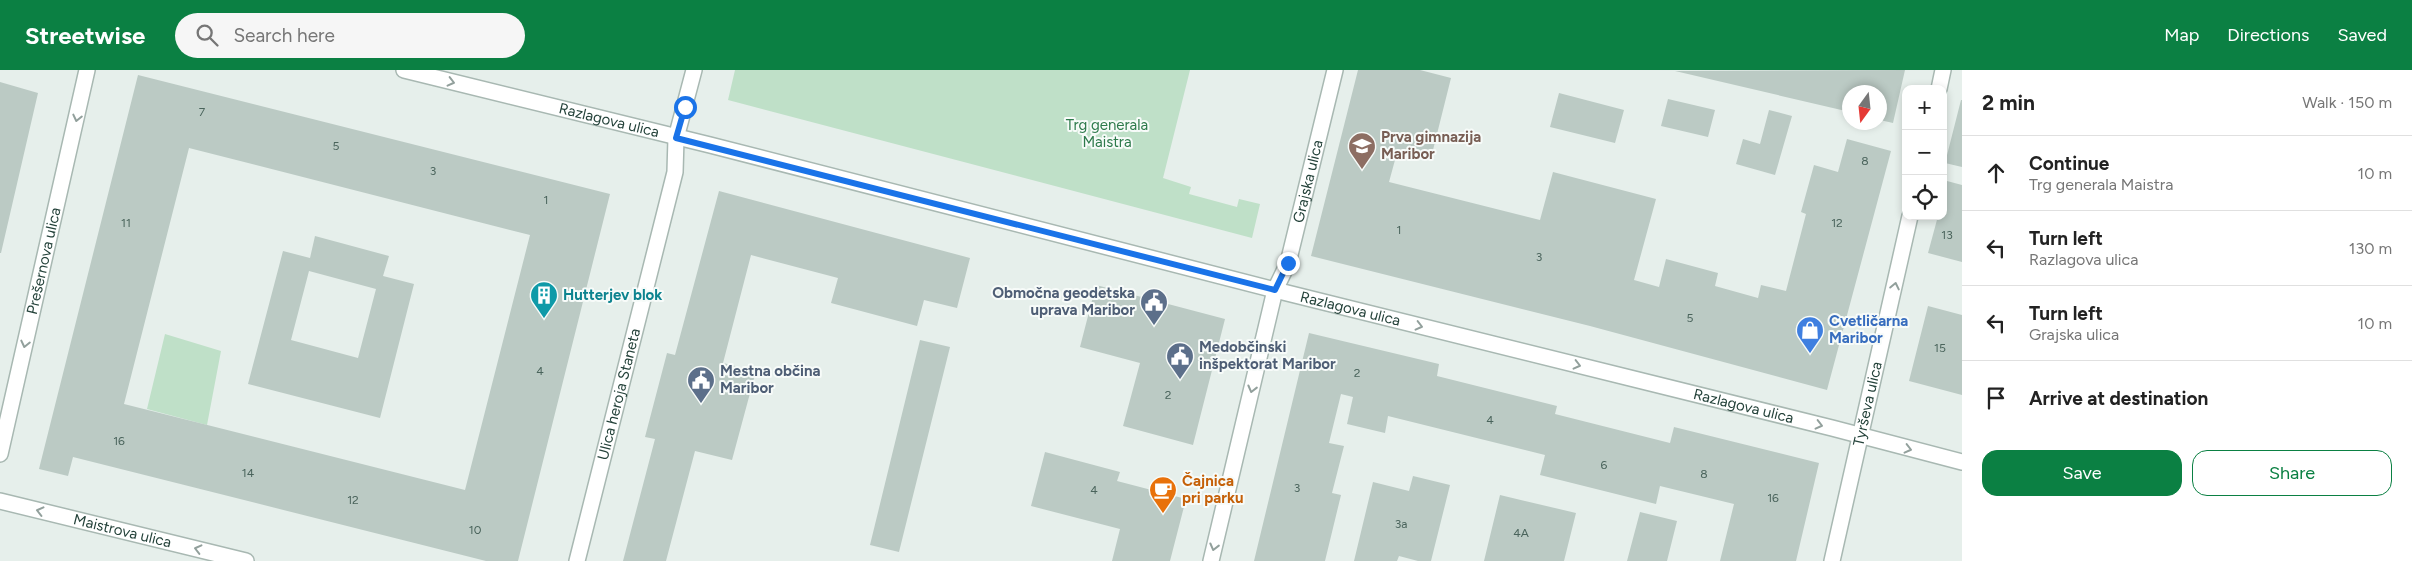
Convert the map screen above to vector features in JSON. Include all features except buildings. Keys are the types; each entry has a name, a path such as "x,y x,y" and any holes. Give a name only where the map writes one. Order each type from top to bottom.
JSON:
{"street":[{"name":"Prešernova ulica","path":"0,454 87,70"},
{"name":"Razlagova ulica","path":"404,70 1962,462"},
{"path":"676,138 694,70"},
{"name":"Grajska ulica","path":"1211,561 1275,290 1288,263 1335,70"},
{"path":"1940,85 1943,70"},
{"name":"Ulica heroja Staneta","path":"577,561 674,172 676,138"},
{"name":"Tyrševa ulica","path":"1832,561 1862,436 1909,220"},
{"name":"Maistrova ulica","path":"0,501 246,561"}],"green space":[{"name":"Trg generala Maistra","path":"735,70 1190,70 1163,178 1191,187 1189,194 1237,207 1239,199 1260,204 1252,238 728,100"},
{"path":"165,334 221,351 207,425 147,409"}],"place":[{"name":"Prva gimnazija Maribor","path":"1362,170"},
{"name":"Hutterjev blok","path":"544,319"},
{"name":"Območna geodetska uprava Maribor","path":"1154,326"},
{"name":"Cvetličarna Maribor","path":"1810,354"},
{"name":"Medobčinski inšpektorat Maribor","path":"1180,380"},
{"name":"Mestna občina Maribor","path":"701,404"},
{"name":"Čajnica pri parku","path":"1163,514"}],"route":[{"path":"685,107 676,138 710,145 1275,290 1288,263"}]}
